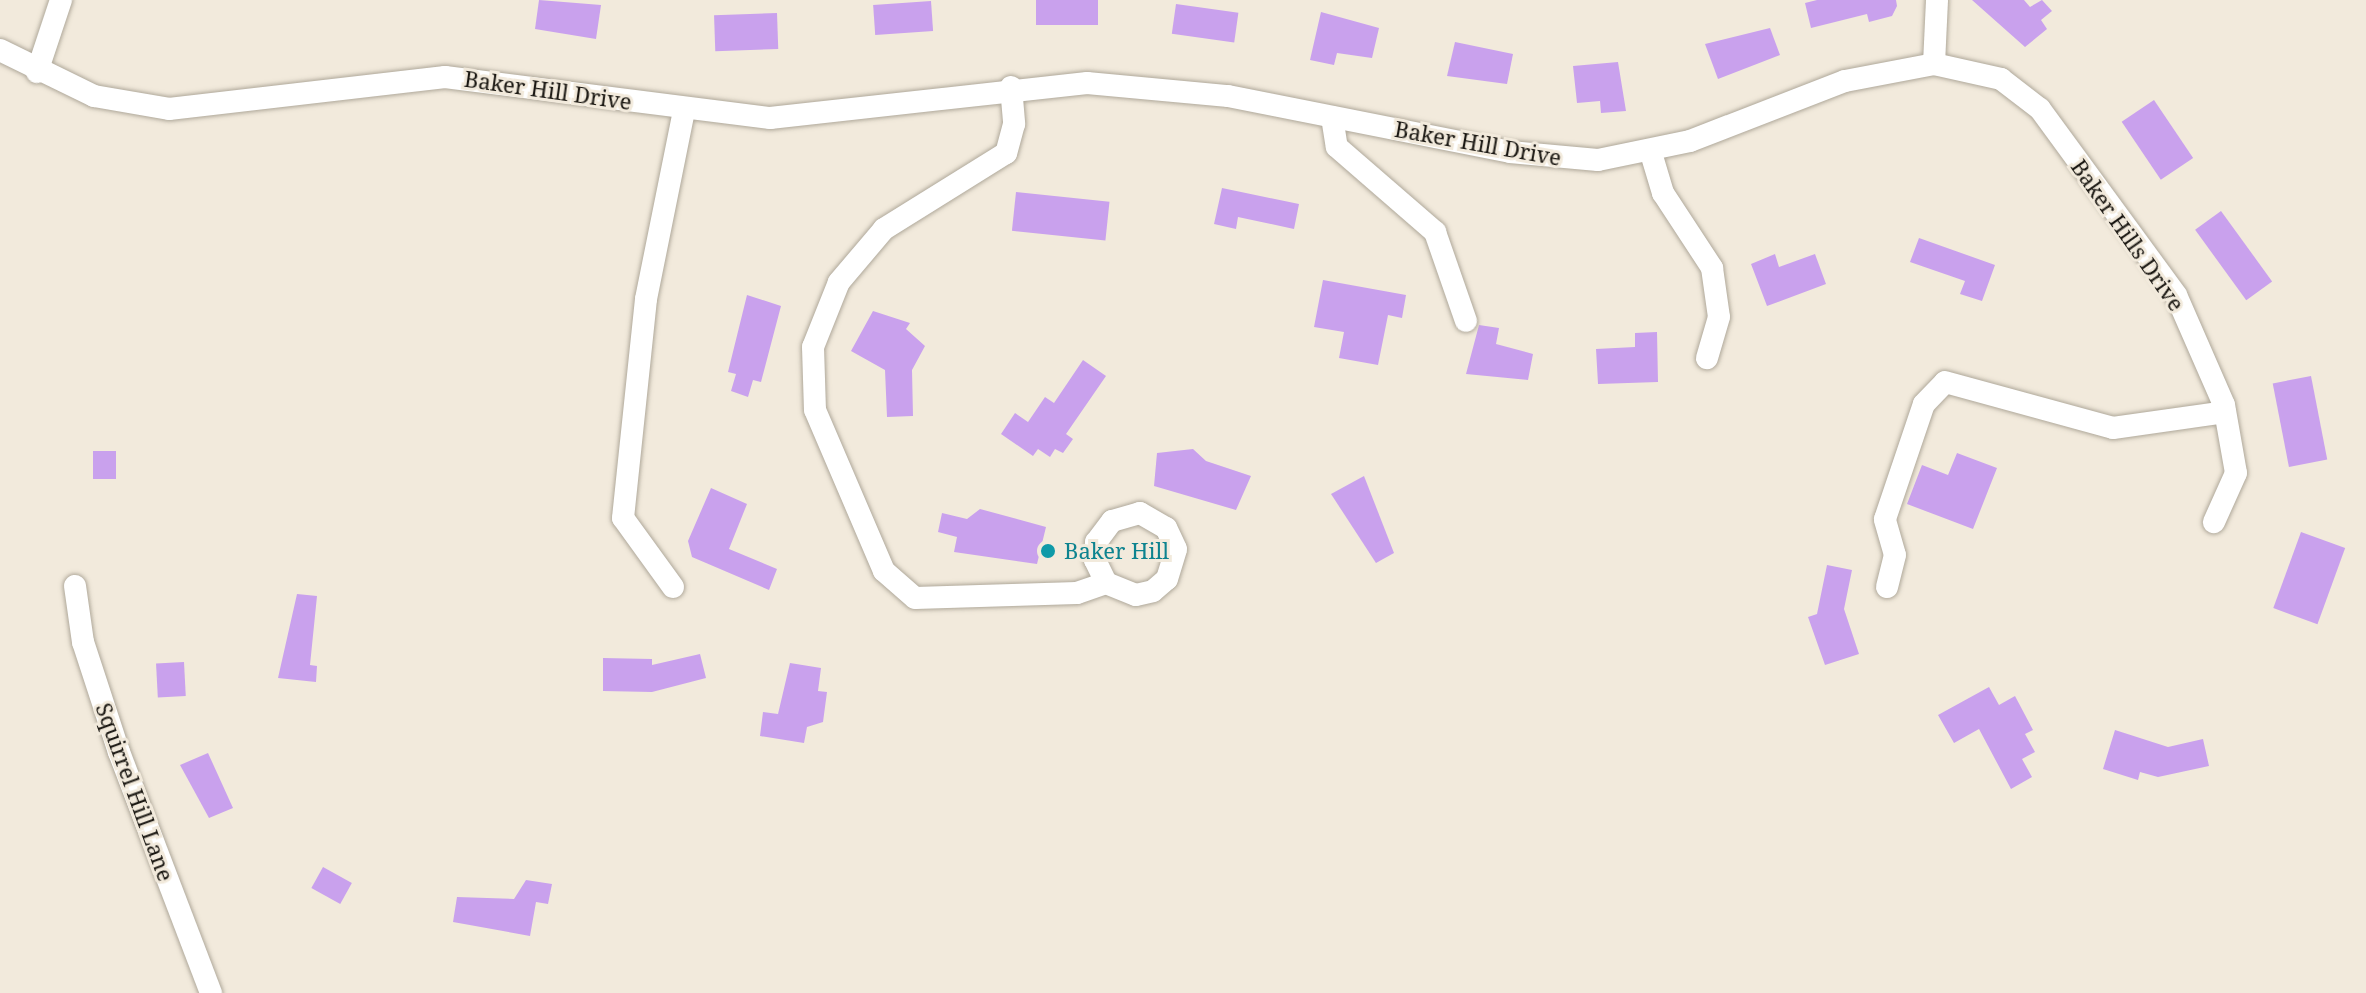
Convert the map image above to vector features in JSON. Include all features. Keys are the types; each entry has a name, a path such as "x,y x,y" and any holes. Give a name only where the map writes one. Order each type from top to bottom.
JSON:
{"street":[{"path":"37,72 61,0"},
{"path":"1934,64 1937,0"},
{"name":"Baker Hill Drive","path":"0,50 37,72 94,96 169,109 445,77 684,110 797,116 1011,87 1131,86 1332,117 1551,159 1651,153 1845,81 1934,64"},
{"name":"Baker Hills Drive","path":"1934,64 2001,79 2040,109 2176,295 2225,412 2236,473 2214,522"},
{"path":"1011,87 1014,124 1006,153 884,229 839,282 813,347 815,410 884,571 915,598 1077,593 1106,583"},
{"path":"673,587 623,518 646,299 684,110"},
{"path":"1332,117 1337,147 1435,232 1466,321"},
{"path":"1651,153 1663,193 1712,268 1719,317 1707,358"},
{"path":"1887,587 1895,555 1885,519 1924,404 1945,382 2113,428 2225,412"},
{"name":"Squirrel Hill Lane","path":"75,586 83,642 114,739 211,993"}],"building":[{"path":"539,0 601,5 596,39 535,29"},
{"path":"1036,0 1098,0 1098,25 1036,25"},
{"path":"1817,0 1896,0 1897,6 1892,16 1869,22 1867,14 1811,28 1805,3"},
{"path":"1972,0 2024,0 2030,7 2042,0 2052,11 2041,20 2047,29 2025,47"},
{"path":"931,1 933,31 875,35 873,5"},
{"path":"1176,4 1238,13 1234,42 1172,34"},
{"path":"1321,12 1379,28 1372,58 1337,53 1334,65 1310,60"},
{"path":"777,13 778,49 715,51 714,15"},
{"path":"1770,28 1780,55 1718,79 1705,44"},
{"path":"1455,42 1513,54 1507,84 1447,76"},
{"path":"1618,62 1626,111 1601,113 1600,101 1577,103 1573,66"},
{"path":"2154,100 2193,158 2161,180 2122,122"},
{"path":"1222,188 1299,204 1294,229 1238,217 1236,229 1214,224"},
{"path":"1016,192 1109,202 1105,241 1012,231"},
{"path":"2221,211 2272,281 2246,300 2195,230"},
{"path":"1919,238 1995,265 1982,301 1960,294 1965,281 1910,262"},
{"path":"1775,254 1779,267 1815,254 1826,284 1767,306 1751,264"},
{"path":"1323,280 1406,295 1402,318 1388,315 1378,365 1339,358 1344,332 1314,327"},
{"path":"747,295 781,306 761,382 753,380 748,397 731,391 736,374 728,372"},
{"path":"873,311 910,323 906,329 925,346 912,370 913,416 887,417 885,370 851,351"},
{"path":"1479,325 1499,328 1496,344 1533,354 1528,380 1466,374"},
{"path":"1657,332 1658,382 1598,384 1596,349 1635,347 1635,333"},
{"path":"1083,360 1106,376 1066,434 1073,439 1063,453 1055,449 1050,457 1038,449 1033,456 1001,434 1015,413 1028,422 1045,397 1054,403"},
{"path":"2311,376 2327,459 2289,467 2273,383"},
{"path":"1193,449 1206,461 1251,476 1236,510 1154,486 1157,453"},
{"path":"93,451 116,451 116,479 93,479"},
{"path":"1957,453 1997,468 1973,529 1907,504 1922,465 1948,475"},
{"path":"1364,476 1394,553 1376,563 1331,494"},
{"path":"711,488 747,504 729,549 777,569 769,590 692,557 688,541"},
{"path":"980,509 1046,527 1037,564 954,552 957,537 938,532 942,513 967,519"},
{"path":"2301,532 2345,548 2317,624 2273,608"},
{"path":"1827,565 1852,570 1844,609 1859,654 1825,665 1808,617 1817,614"},
{"path":"297,594 317,596 310,665 317,666 316,682 278,678"},
{"path":"700,654 706,678 652,692 603,691 603,658 652,659 652,665"},
{"path":"184,662 186,696 158,697 156,663"},
{"path":"790,663 821,668 818,691 827,692 823,722 807,727 804,743 760,736 763,712 778,714"},
{"path":"1989,687 1999,705 2015,696 2033,730 2025,734 2035,752 2022,759 2032,777 2011,789 1979,729 1954,743 1938,715"},
{"path":"2115,730 2168,747 2203,739 2209,766 2158,777 2140,772 2138,780 2103,769"},
{"path":"208,753 233,808 209,818 180,765"},
{"path":"323,867 352,883 340,904 311,888"},
{"path":"526,880 552,884 548,904 536,902 530,936 453,922 457,897 514,899"}],"place":[{"name":"Baker Hill","path":"1048,551"}]}
